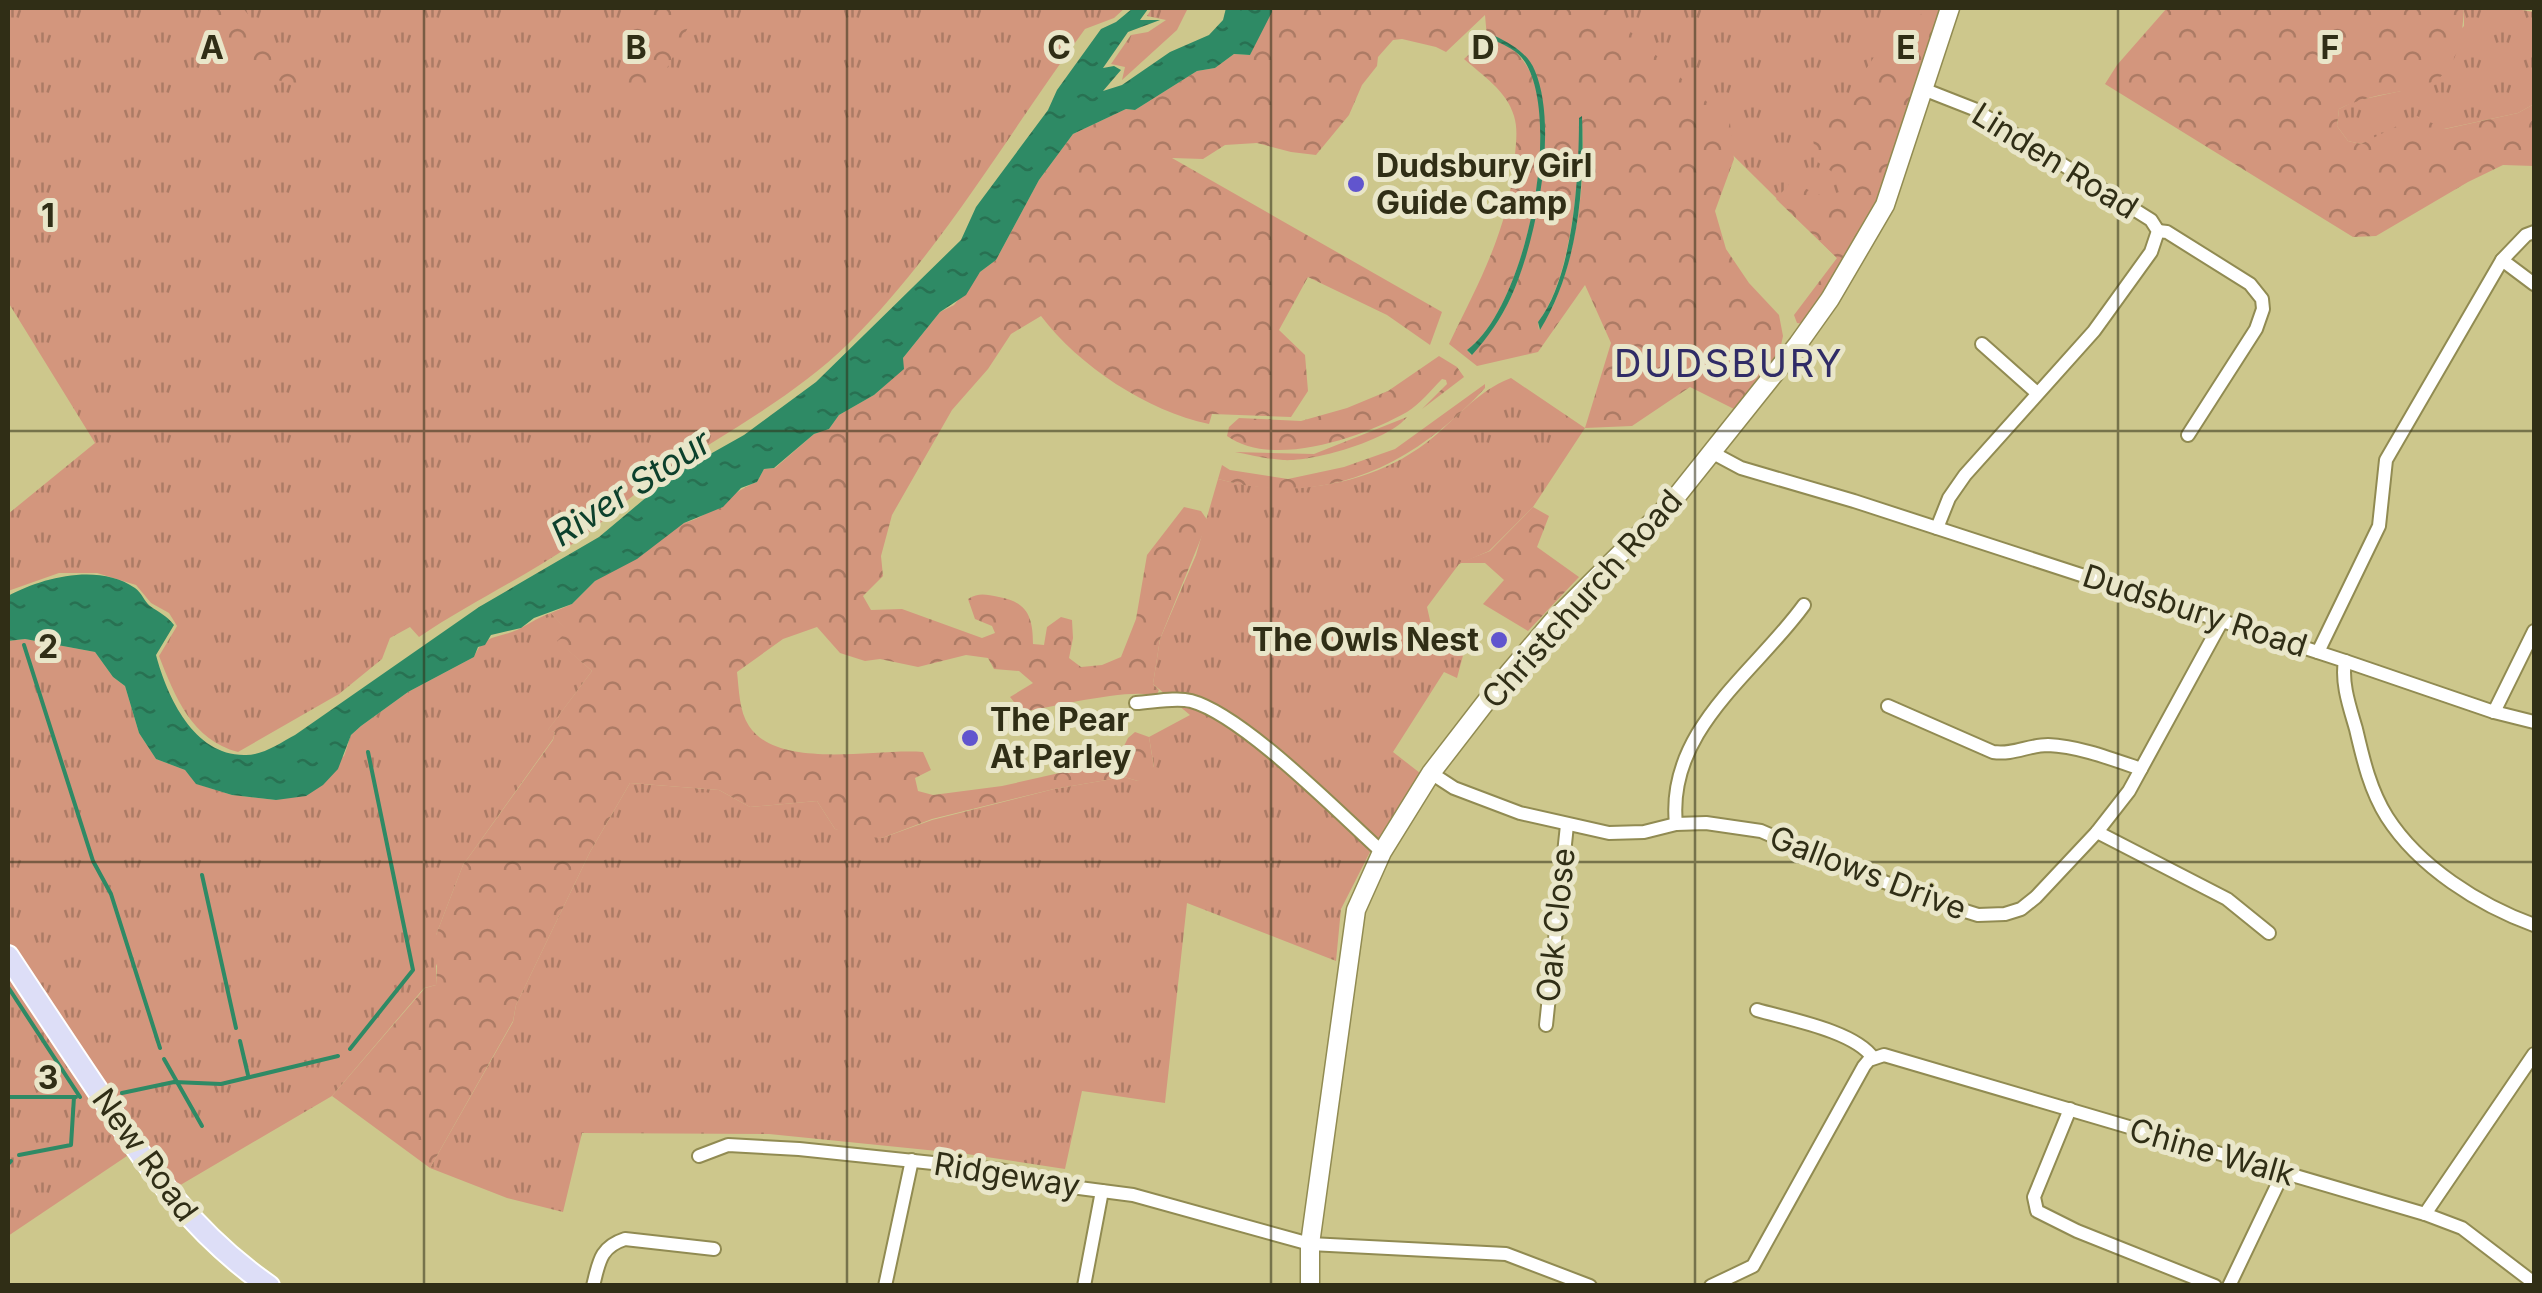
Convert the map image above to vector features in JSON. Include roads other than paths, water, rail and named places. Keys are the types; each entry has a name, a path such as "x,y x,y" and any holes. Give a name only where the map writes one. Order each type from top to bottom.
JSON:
{"main road":[{"name":"Christchurch Road","path":"1310,1286 1310,1244 1356,910 1382,852 1431,773 1554,620 1672,502 1798,344 1886,205 1950,8"},
{"name":"New Road","path":"8,956 160,1184 200,1230 269,1286"}],"street":[{"name":"Linden Road","path":"1923,90 1974,109 2151,220 2158,231 2151,252 2094,331 1965,475 1948,498 1937,528"},
{"path":"2158,231 2168,232 2250,284 2262,299 2256,329 2188,436"},
{"path":"2318,652 2379,526 2386,460 2502,260 2526,235 2534,232"},
{"path":"2502,260 2534,284"},
{"path":"1982,344 2037,392"},
{"name":"Dudsbury Road","path":"1713,454 1741,468 2345,661 2344,678 2368,780 2386,816 2407,844 2465,891 2534,925"},
{"path":"1676,824 1676,792 1688,753 1709,714 1804,605"},
{"name":"Gallows Drive","path":"1431,773 1482,799 1567,824 1628,834 1676,824 1706,823 1761,831 1844,867 1962,910 1991,916 2021,910 2098,832 2129,791 2222,620"},
{"path":"2494,712 2534,631"},
{"path":"2345,661 2534,722"},
{"path":"1136,703 1189,700 1224,716 1382,852"},
{"path":"1888,706 1993,752 2008,754 2053,745 2141,770"},
{"name":"Oak Close","path":"1546,1024 1567,824"},
{"path":"2098,832 2227,899 2269,933"},
{"name":"Chine Walk","path":"1757,1010 1814,1026 1867,1049 1873,1058 1898,1058 2426,1214 2462,1228 2534,1283"},
{"path":"2426,1214 2534,1054"},
{"path":"1711,1286 1752,1266 1864,1066 1873,1058"},
{"path":"2070,1110 2034,1197 2037,1210 2078,1231 2215,1286"},
{"name":"Ridgeway","path":"700,1156 728,1145 799,1148 1000,1170 1133,1195 1310,1244"},
{"path":"885,1286 912,1160"},
{"path":"2229,1286 2284,1173"},
{"path":"1084,1286 1102,1191"},
{"path":"593,1286 601,1253 625,1239 714,1249"},
{"path":"1310,1244 1506,1254 1590,1286"}],"water":[{"path":"1133,8 1148,9 1140,20 1160,20 1128,32 1103,68 1114,66 1121,70 1103,91 1122,85 1170,52 1209,35 1223,20 1226,8 1272,8 1272,12 1250,55 1234,54 1215,68 1197,71 1135,110 1126,109 1073,134 1039,180 996,260 980,272 966,295 940,312 903,358 904,369 874,395 839,415 829,429 814,434 774,468 764,469 757,482 741,488 723,507 684,523 637,559 595,581 572,604 534,618 521,628 491,635 474,657 408,692 351,735 338,769 306,796 276,800 232,795 196,784 185,770 156,759 139,733 125,686 113,677 95,652 25,639 8,641 8,596 38,583 71,576 121,580 174,625 156,655 175,705 197,734 226,752 244,755 283,742 479,607 599,537 673,475 744,435 816,382 961,240 976,207 1048,110 1057,90 1101,29"},
{"path":"1495,36 1523,54 1535,71 1542,95 1545,153 1536,217 1520,274 1503,313 1472,355 1467,350 1488,328 1521,257 1539,169 1536,90 1525,62 1515,51 1494,40"},
{"path":"1582,116 1580,199 1571,254 1540,330 1538,322 1560,279 1567,252"}],"waterway":[{"path":"24,645 93,861 111,894 160,1048"},
{"path":"350,1049 413,970 368,752"},
{"path":"202,875 236,1028"},
{"path":"8,987 80,1097"},
{"path":"240,1041 248,1075"},
{"path":"122,1093 174,1082 221,1084 338,1056"},
{"path":"164,1059 202,1126"},
{"path":"8,1097 76,1097"},
{"path":"19,1155 71,1145 74,1097"},
{"path":"8,1164 11,1161"}],"place":[{"name":"Dudsbury Girl Guide Camp","path":"1356,184"},
{"name":"The Owls Nest","path":"1499,640"},
{"name":"The Pear At Parley","path":"970,738"}],"district":[{"name":"DUDSBURY","path":"1729,364"}],"water label":[{"name":"River Stour","path":"631,488"}]}
